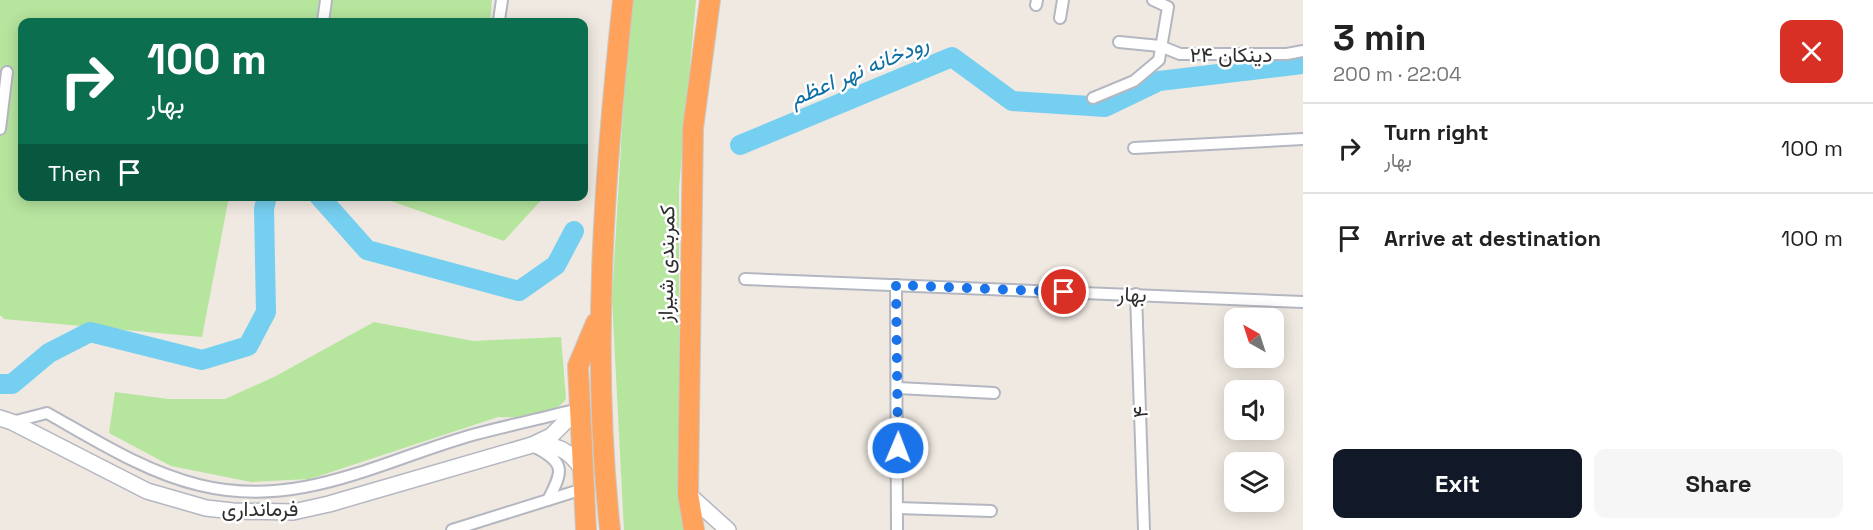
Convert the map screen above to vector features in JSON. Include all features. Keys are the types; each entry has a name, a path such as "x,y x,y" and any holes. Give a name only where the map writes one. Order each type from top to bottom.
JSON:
{"highway":[{"path":"610,530 600,406 600,315 608,136 623,0"},
{"name":"کمربندی شیراز","path":"694,530 688,494 693,128 710,0"},
{"path":"586,530 578,409 578,366 600,315"}],"street":[{"path":"324,18 326,0"},
{"path":"499,18 502,0"},
{"path":"1060,18 1064,0"},
{"path":"1093,98 1134,81 1159,60 1168,7 1153,0"},
{"name":"۲۴ دینکان","path":"1119,42 1160,46 1180,54 1287,54 1303,51"},
{"path":"0,129 7,72"},
{"path":"1134,148 1303,139"},
{"name":"بهار","path":"745,279 1303,302"},
{"path":"896,285 897,530"},
{"name":"۴","path":"1136,294 1144,530"},
{"path":"898,388 994,393"},
{"path":"6,420 47,413 128,459 175,477 198,485 264,494 327,484 478,433 578,409"},
{"name":"فرمانداری","path":"6,420 147,491 206,508 293,512 329,504 532,445 551,436 578,409"},
{"path":"532,445 553,456 560,466 560,478 548,500"},
{"name":"فرمانداری","path":"532,445 555,445 564,449 572,455 582,469"},
{"path":"452,530 583,489"},
{"path":"688,494 728,530"},
{"path":"897,508 991,512"}],"green space":[{"path":"0,0 492,0 490,18 18,18 18,201 228,201 202,337 4,319 0,315"},
{"path":"632,0 696,0 679,188 679,448 684,530 624,530 612,299 628,27"},
{"path":"391,201 540,201 504,241"},
{"path":"374,322 473,341 561,337 566,399 553,410 535,416 498,417 310,479 251,482 171,466 109,433 115,392 168,399 225,399 274,377"}],"waterway":[{"name":"رودخانه نهر اعظم","path":"740,145 952,57 1012,101 1105,107 1159,81 1303,64"},
{"name":"رودخانه نهر اعظم","path":"0,384 12,384 49,353 90,332 202,360 248,346 266,312 264,209 266,201"},
{"name":"رودخانه نهر اعظم","path":"323,201 367,250 519,291 556,265 574,231"}],"route":[{"path":"898,448 896,285 1064,292"}]}
